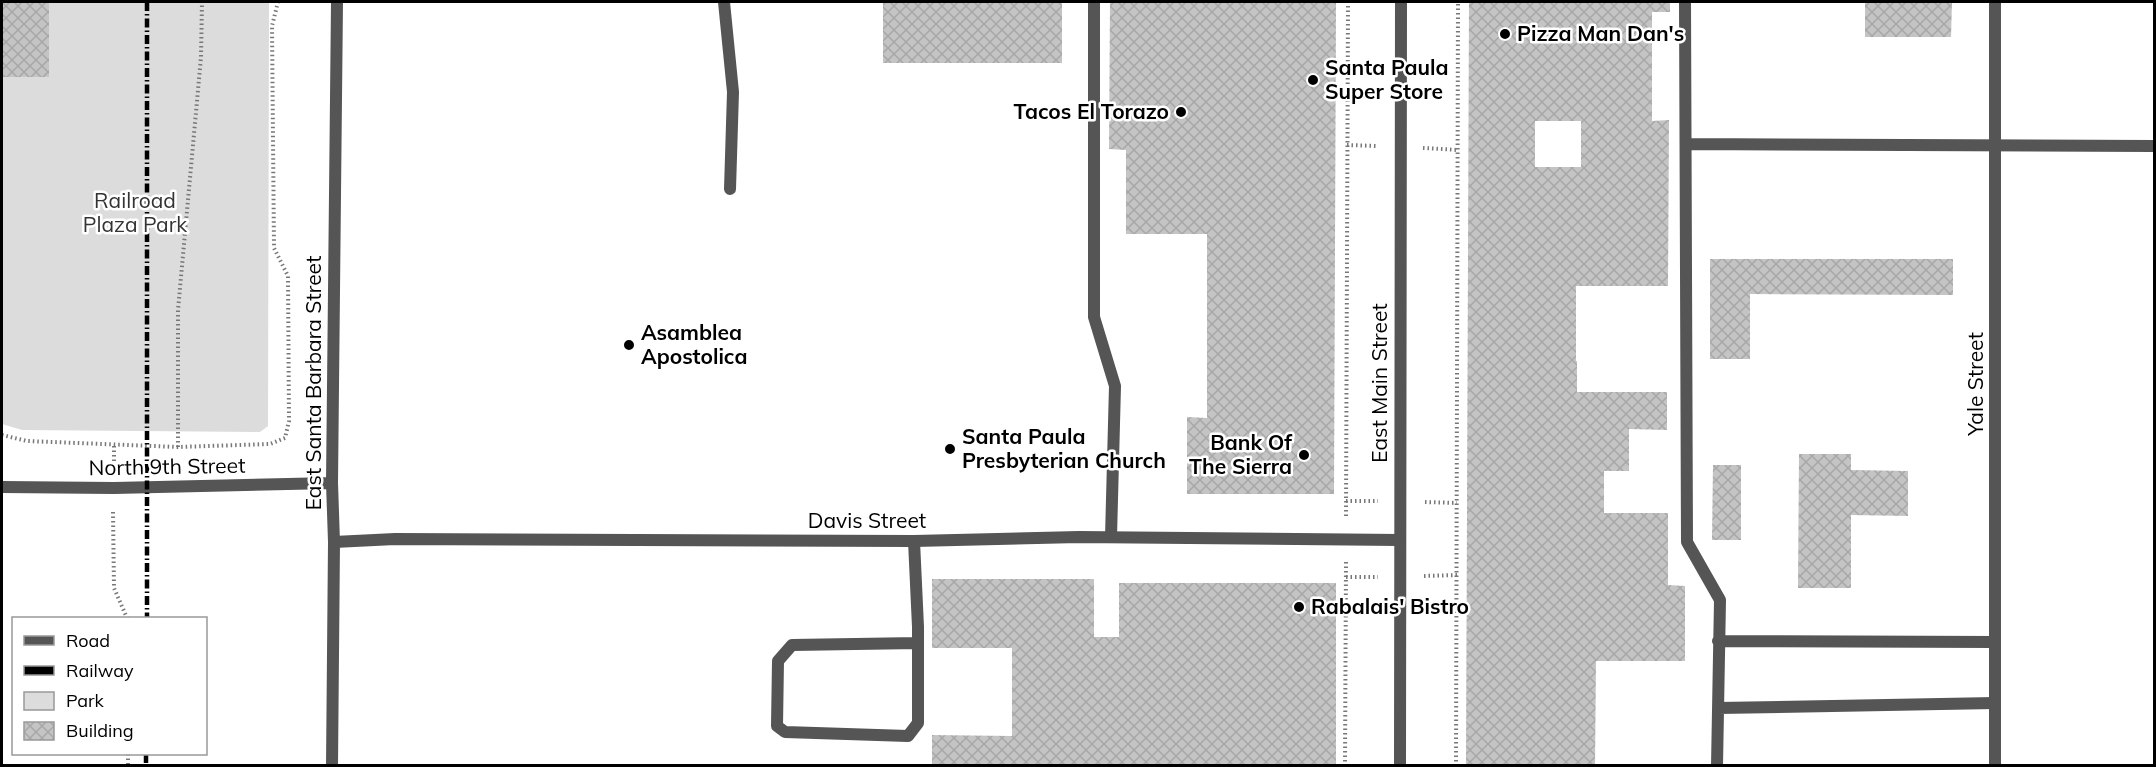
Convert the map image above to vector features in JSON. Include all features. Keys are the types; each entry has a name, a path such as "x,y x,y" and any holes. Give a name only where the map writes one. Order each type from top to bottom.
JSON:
{"street":[{"name":"East Santa Barbara Street","path":"332,765 334,542 332,483 337,2"},
{"path":"724,2 733,92 730,189"},
{"path":"1094,2 1094,317 1115,386 1111,537"},
{"name":"East Main Street","path":"1400,765 1401,2"},
{"path":"1685,2 1688,542 1720,600 1717,765"},
{"name":"Yale Street","path":"1995,2 1995,765"},
{"path":"1686,144 2154,146"},
{"name":"North 9th Street","path":"2,487 114,488 332,483"},
{"name":"Davis Street","path":"334,542 395,540 914,541 1111,537 1399,540"},
{"path":"914,541 918,643 918,723 908,736 785,732 777,726 778,661 792,645 918,643"},
{"path":"1718,641 1995,642"},
{"path":"1718,708 1995,703"}],"path":[{"path":"178,447 178,310 201,57 201,2"},
{"path":"2,435 27,441 178,447 270,444 285,438 289,422 288,276 273,248 272,26 278,2"},
{"path":"1345,765 1348,2"},
{"path":"1456,765 1458,2"},
{"path":"114,446 114,588 127,617"}],"green space":[{"name":"Railroad Plaza Park","path":"2,2 269,2 268,426 260,432 22,430 2,424"}],"building":[{"path":"2,2 49,2 49,77 2,77"},
{"path":"883,2 1062,2 1062,63 883,63"},
{"path":"1110,2 1336,2 1334,494 1187,494 1187,417 1207,418 1207,234 1126,234 1126,150 1109,149"},
{"path":"1469,2 1670,2 1670,12 1652,12 1652,121 1669,120 1668,286 1576,286 1576,361 1577,392 1667,392 1667,430 1629,429 1629,471 1604,471 1604,513 1668,513 1668,585 1685,586 1685,661 1596,661 1595,766 1466,766","holes":["1535,121 1581,121 1581,167 1535,167"]},
{"path":"1865,2 1952,2 1951,37 1865,37"},
{"path":"1710,259 1953,259 1953,295 1750,294 1750,359 1710,359"},
{"path":"1799,454 1851,454 1851,470 1908,471 1908,516 1851,515 1851,588 1798,588"},
{"path":"1713,465 1741,465 1741,540 1712,540"},
{"path":"932,579 1094,579 1094,637 1119,637 1119,583 1336,583 1336,766 932,766 932,735 1012,736 1012,648 932,648"}],"railway":[{"path":"147,2 147,617"},
{"path":"146,755 146,766"}],"place":[{"name":"Pizza Man Dan's","path":"1505,34"},
{"name":"Santa Paula Super Store","path":"1313,80"},
{"name":"Tacos El Torazo","path":"1181,112"},
{"name":"Asamblea Apostolica","path":"629,345"},
{"name":"Santa Paula Presbyterian Church","path":"950,449"},
{"name":"Bank Of The Sierra","path":"1304,455"},
{"name":"Rabalais' Bistro","path":"1299,607"}]}
